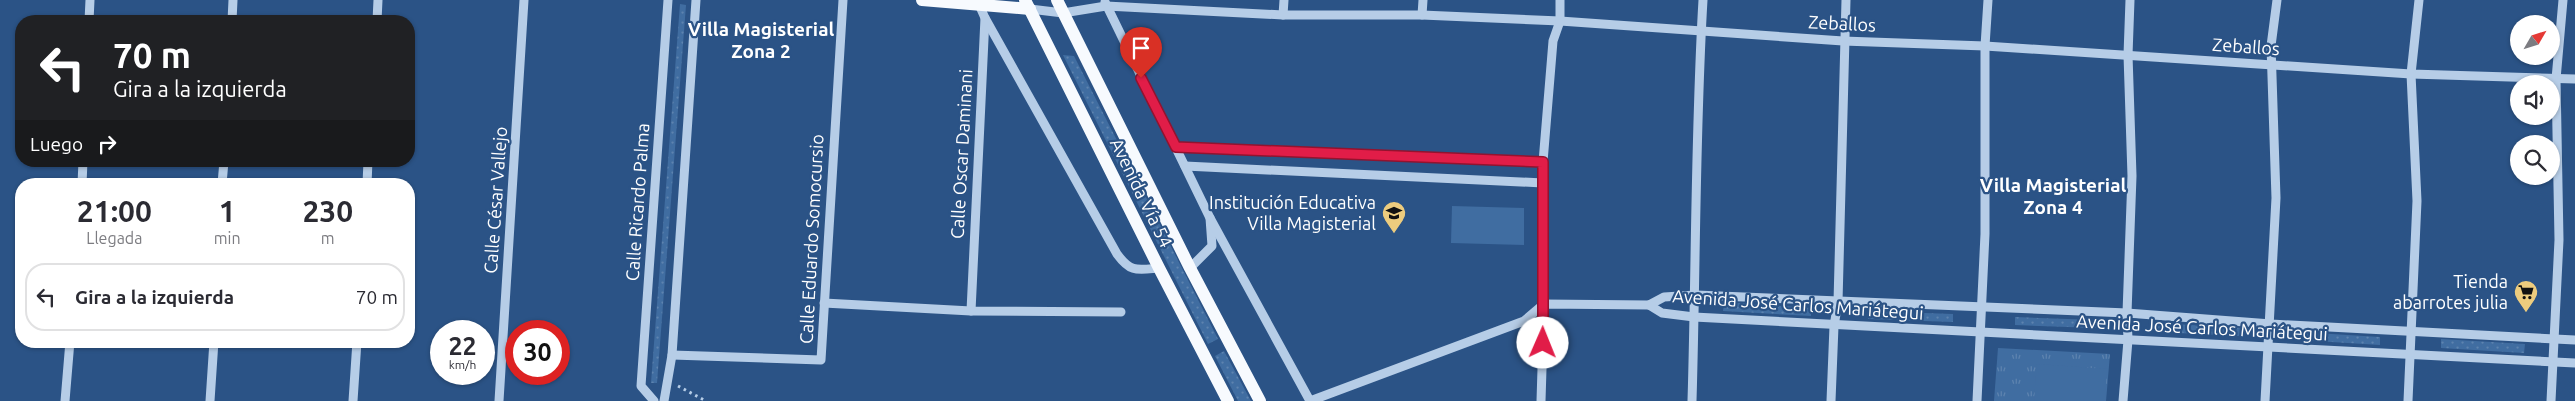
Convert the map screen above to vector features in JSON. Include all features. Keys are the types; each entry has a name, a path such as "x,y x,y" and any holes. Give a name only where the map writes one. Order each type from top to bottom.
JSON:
{"main road":[{"path":"922,0 1028,5"},
{"name":"Avenida Vía 54","path":"1057,0 1190,268 1260,401"},
{"name":"Avenida Vía 54","path":"1028,5 1159,268 1228,401"}],"street":[{"path":"89,15 90,0"},
{"path":"232,15 233,0"},
{"path":"377,15 378,0"},
{"name":"Calle César Vallejo","path":"500,401 524,0"},
{"name":"Calle Ricardo Palma","path":"654,401 641,386 668,0"},
{"path":"664,401 672,354 696,0"},
{"name":"Calle Eduardo Somocursio","path":"672,354 821,360 843,0"},
{"path":"1283,15 1284,0"},
{"path":"1422,15 1423,0"},
{"path":"1541,401 1544,304 1543,162 1553,41 1560,21 1560,0"},
{"path":"1692,401 1696,295 1696,154 1703,0"},
{"path":"1831,401 1834,326 1838,302 1846,0"},
{"path":"1977,401 1982,332 1985,216 1985,46 1988,0"},
{"path":"2123,401 2128,340 2127,313 2132,176 2128,56 2130,0"},
{"path":"2265,401 2271,324 2276,198 2271,64 2277,0"},
{"path":"2408,401 2417,201 2410,74 2419,0"},
{"path":"2556,75 2563,0"},
{"name":"Calle Oscar Daminani","path":"970,310 985,18 978,2"},
{"path":"1105,3 1123,44 1210,218 1310,401 1524,321 1544,304 1649,305"},
{"name":"Zeballos","path":"1028,5 1063,13 1105,3 1283,15 1422,15 1560,21 1844,41 1985,46 2410,74 2510,77"},
{"path":"985,18 1117,254 1126,266 1136,270 1159,268"},
{"name":"Zeballos","path":"2560,79 2575,79"},
{"path":"2551,401 2559,240 2557,125"},
{"path":"1176,147 1543,162"},
{"path":"1185,166 1543,183"},
{"path":"1190,268 1212,246 1210,218"},
{"name":"Avenida José Carlos Mariátegui","path":"1649,305 1664,298 1696,295 2127,313 2271,324 2575,340"},
{"path":"824,303 970,310 1121,312"},
{"name":"Avenida José Carlos Mariátegui","path":"1649,305 1662,313 1694,317 1834,326 2575,363"},
{"path":"65,401 69,348"},
{"path":"210,401 214,348"},
{"path":"353,401 357,348"}],"path":[{"path":"668,381 706,401"}],"green space":[{"path":"680,4 686,5 657,383 651,383"},
{"path":"1063,55 1074,56 1218,339 1208,344"},
{"path":"1452,206 1524,208 1524,245 1451,243"},
{"path":"1724,302 1811,308 1811,316 1723,311"},
{"path":"1868,311 1953,314 1953,322 1868,319"},
{"path":"2015,317 2096,320 2096,328 2015,325"},
{"path":"2158,323 2241,328 2240,336 2158,332"},
{"path":"2299,332 2380,337 2380,345 2299,340"},
{"path":"2441,339 2525,344 2524,353 2441,348"},
{"path":"1998,348 2110,354 2106,401 1994,401"},
{"path":"1224,351 1251,401 1238,401 1215,356"},
{"path":"2037,364 2107,369 2105,401 2034,401"}],"place":[{"name":"Institución Educativa Villa Magisterial","path":"1394,234"},
{"name":"Tienda abarrotes julia","path":"2526,313"}],"district":[{"name":"Villa Magisterial Zona 2","path":"761,40"},
{"name":"Villa Magisterial Zona 4","path":"2053,196"}],"route":[{"path":"1141,78 1176,147 1543,162 1543,343"}]}
